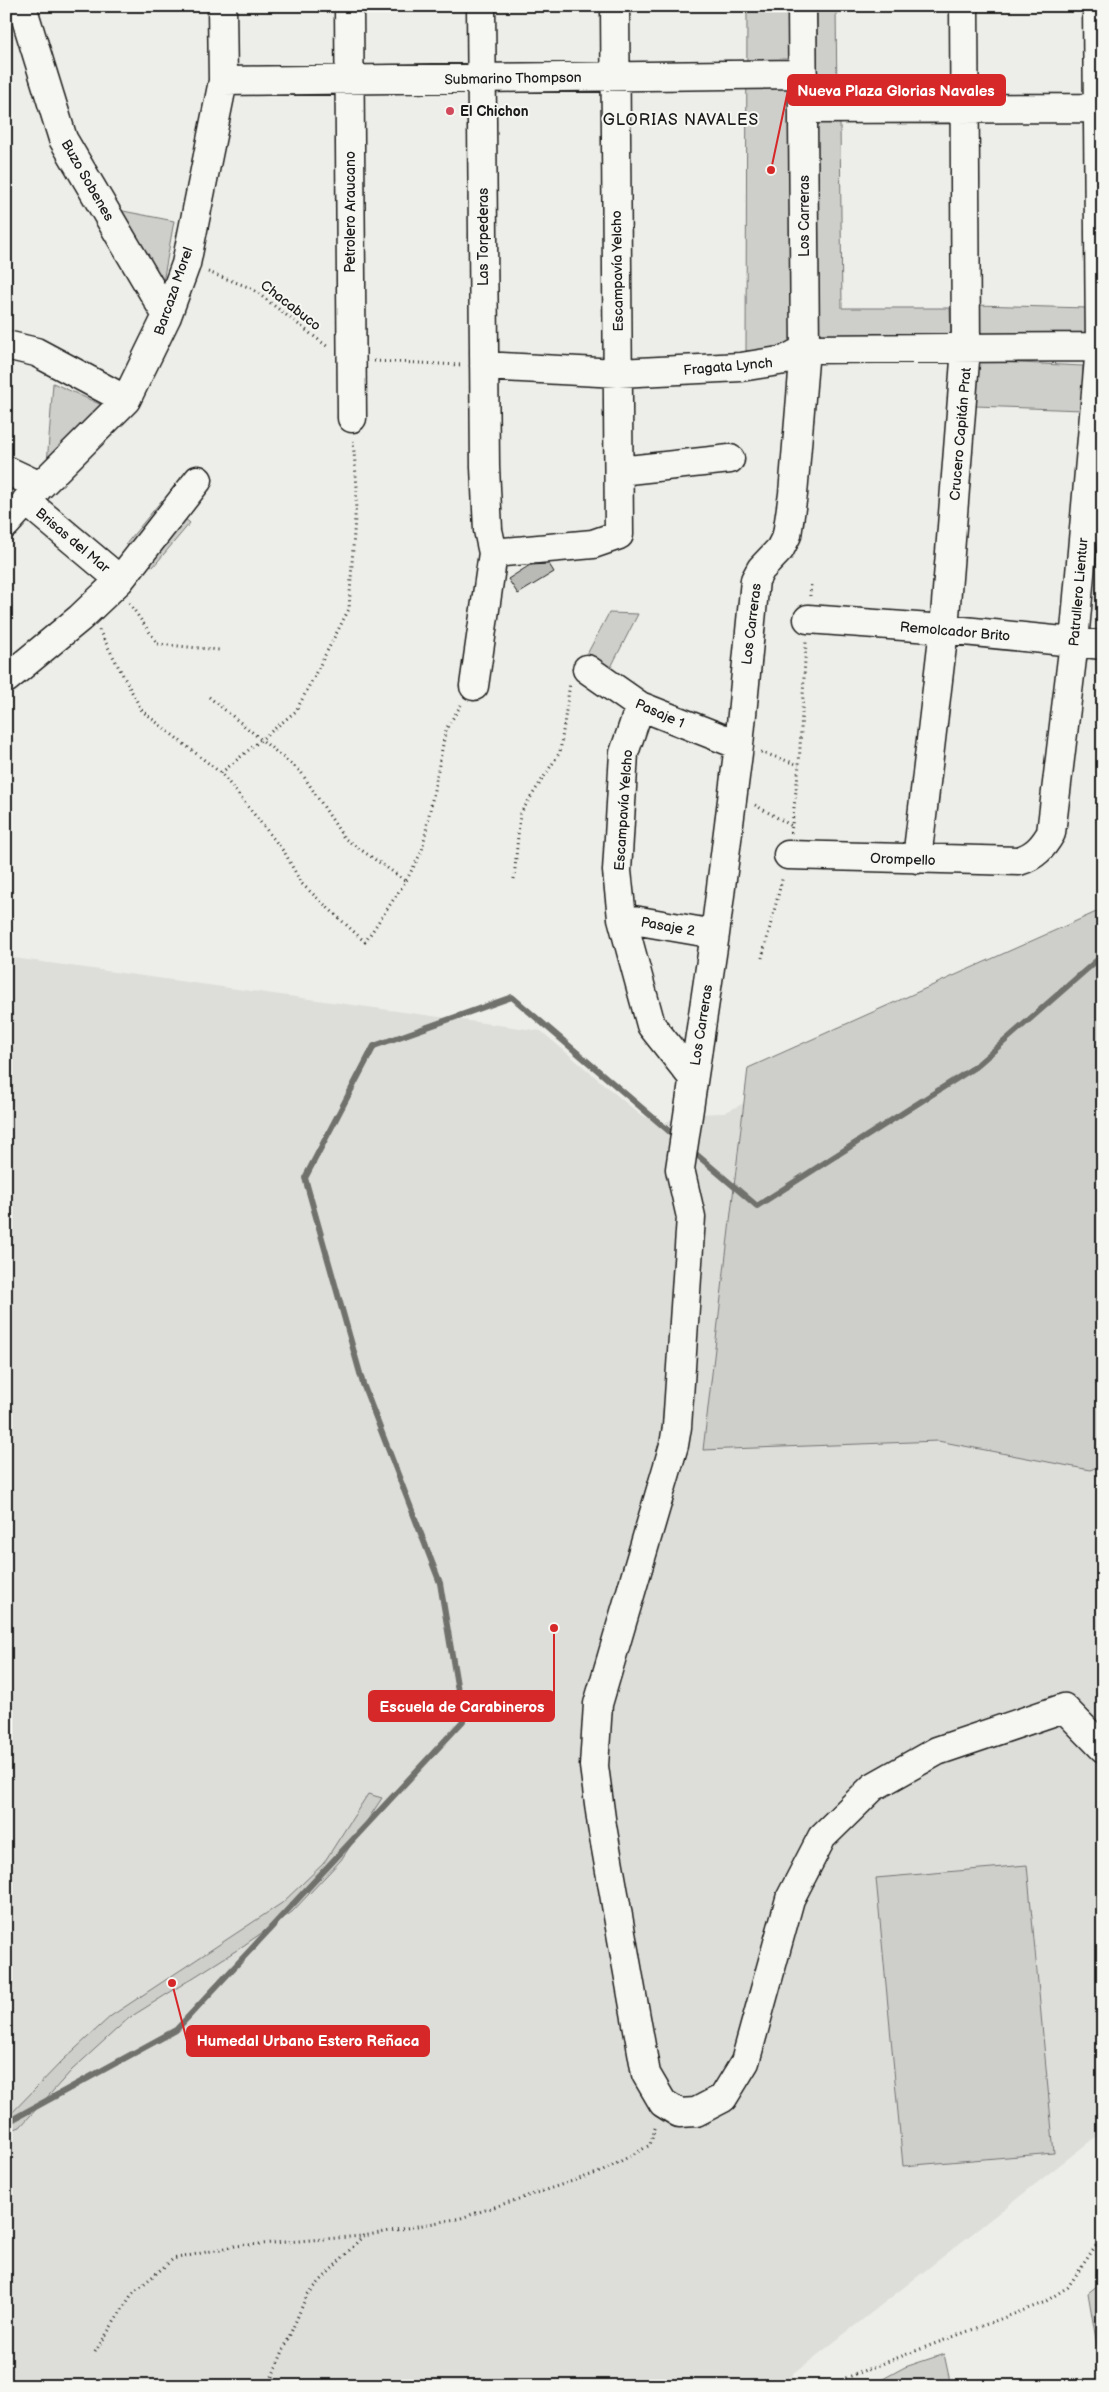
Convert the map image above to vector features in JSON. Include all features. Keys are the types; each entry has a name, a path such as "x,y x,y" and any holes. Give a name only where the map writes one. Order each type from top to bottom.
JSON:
{"street":[{"name":"Buzo Sobenes","path":"22,6 63,139 167,316"},
{"name":"Barcaza Morel","path":"6,524 126,400 167,316 186,264 223,81 222,6"},
{"name":"Petrolero Araucano","path":"349,6 352,418"},
{"name":"Las Torpederas","path":"474,686 493,553 488,530 485,467 481,6"},
{"name":"Escampavía Yelcho","path":"493,553 593,544 619,535 615,6"},
{"name":"Los Carreras","path":"663,2103 646,2074 602,1826 594,1766 598,1704 674,1445 691,1217 680,1169 692,1078 715,934 739,746 755,580 761,569 780,549 787,535 793,494 805,349 802,6"},
{"name":"Crucero Capitán Prat","path":"917,859 944,629 966,348 964,6"},
{"name":"Patrullero Lientur","path":"1019,861 1031,857 1043,847 1052,833 1074,642 1101,347 1100,108 1097,6"},
{"name":"Submarino Thompson","path":"223,81 803,74"},
{"path":"803,109 1100,108"},
{"path":"6,345 36,352 126,400"},
{"name":"Fragata Lynch","path":"484,366 618,373 741,368 785,360 805,349 1101,347"},
{"path":"619,471 730,459"},
{"name":"Brisas del Mar","path":"6,470 33,494 118,582"},
{"path":"6,679 88,610 118,582 198,480"},
{"name":"Remolcador Brito","path":"808,619 944,629 1103,645"},
{"name":"Pasaje 1","path":"588,669 640,706 739,746"},
{"name":"Escampavía Yelcho","path":"640,706 624,753 617,871 622,918 651,1025 692,1078"},
{"name":"Orompello","path":"788,855 1019,861"},
{"name":"Pasaje 2","path":"622,918 715,934"},
{"path":"663,2103 678,2113 696,2112 723,2098 745,2062 790,1899 822,1837 874,1787 937,1751 1064,1708 1103,1748"}],"path":[{"name":"Chacabuco","path":"186,264 251,288 319,342 351,360"},
{"path":"351,360 484,366"},
{"path":"221,773 296,711 349,610 357,487 352,418"},
{"path":"118,582 158,644 218,650"},
{"path":"762,958 788,855 792,826 799,765 811,584"},
{"path":"88,610 142,711 221,773 285,853 300,883 365,942 406,881 422,850 446,729 474,686"},
{"path":"514,879 520,814 560,752 570,682 588,669"},
{"path":"209,697 262,738 301,772 344,838 406,881"},
{"path":"739,746 799,765"},
{"path":"733,792 792,826"},
{"path":"95,2352 132,2294 173,2259 235,2246 362,2236 461,2218 603,2170 650,2145 663,2103"},
{"path":"834,2386 846,2378 1043,2303 1068,2287 1103,2235"},
{"path":"268,2386 307,2295 362,2236"}],"shaded area":[{"path":"747,6 793,6 793,348 746,351"},
{"path":"817,6 836,6 837,102 817,102"},
{"path":"816,123 840,123 842,308 950,308 951,336 819,337"},
{"path":"118,210 174,221 163,282"},
{"path":"975,305 1087,308 1086,345 975,342"},
{"path":"977,361 1083,366 1082,410 975,406"},
{"path":"53,383 106,407 47,465"},
{"path":"162,500 190,523 153,567 126,544"},
{"path":"609,613 638,614 609,671 585,658"},
{"path":"1103,909 1103,1465 1090,1470 938,1441 703,1450 748,1068"},
{"path":"1103,926 1103,2131 778,2386 6,2386 6,957 541,1031 638,1113 661,1124 685,1114 724,1113"},
{"path":"368,1794 382,1798 341,1860 292,1912 237,1950 129,2018 72,2070 20,2127 6,2132 6,2119 63,2060 111,2016 282,1903 323,1864"},
{"path":"1027,1865 1054,2153 903,2166 876,1878"},
{"path":"1103,2281 1103,2380 1088,2293"},
{"path":"944,2354 951,2386 870,2386 905,2367"}],"building":[{"path":"549,564 554,572 518,594 508,579 530,565"}],"waterway":[{"path":"690,1149 757,1206 975,1067 1103,955"},
{"path":"6,2123 176,2030 463,1721 440,1583 363,1384 305,1178 374,1046 512,997 677,1138"}],"place":[{"name":"El Chichon","path":"450,111"},
{"name":"Nueva Plaza Glorias Navales","path":"771,170"},
{"name":"Escuela de Carabineros","path":"554,1628"},
{"name":"Humedal Urbano Estero Reñaca","path":"172,1983"}],"district":[{"name":"GLORIAS NAVALES","path":"681,119"}]}
